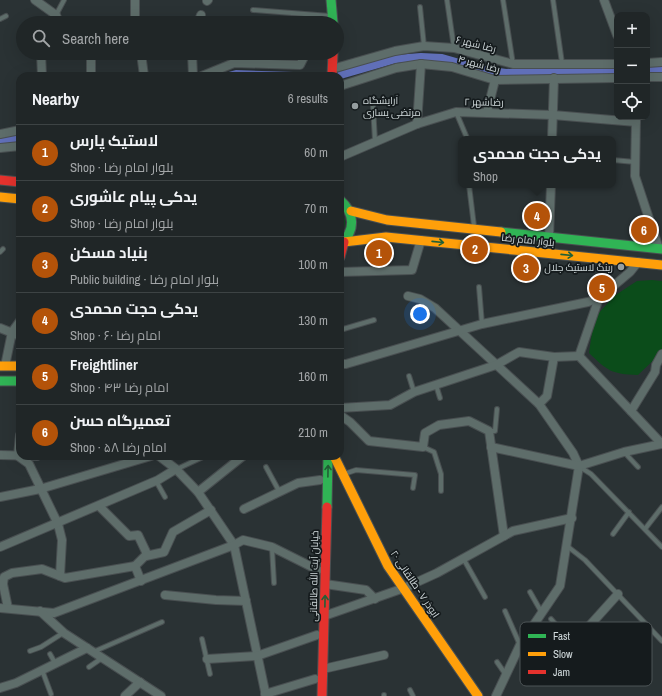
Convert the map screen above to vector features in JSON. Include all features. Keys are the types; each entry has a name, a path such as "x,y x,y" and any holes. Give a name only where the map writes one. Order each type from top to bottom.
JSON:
{"main road":[{"path":"331,0 332,16"},
{"path":"332,72 333,60"},
{"path":"0,180 16,182"},
{"path":"0,197 16,199"},
{"path":"344,203 351,211 352,228 349,236 344,241"},
{"name":"بلوار امام رضا","path":"351,211 387,220 660,249"},
{"path":"386,237 383,228 387,220"},
{"name":"بلوار امام رضا","path":"344,243 366,238 386,237 662,265"},
{"path":"2,366 16,366"},
{"path":"0,381 16,381"},
{"name":"خیابان آیت الله طالقانی","path":"315,696 321,460"},
{"name":"خیابان آیت الله طالقانی","path":"322,696 328,460"},
{"name":"ابوذر ۷ - طالقانی ۲۰","path":"336,460 388,566 478,696"}],"street":[{"path":"35,0 56,15"},
{"path":"135,0 136,16"},
{"path":"604,0 614,27"},
{"name":"رضا شهر ۶","path":"335,72 395,51 424,46 454,48 512,64 614,64"},
{"path":"41,60 42,72"},
{"path":"91,60 91,72"},
{"path":"142,60 143,72"},
{"path":"192,60 193,72"},
{"path":"212,72 234,63 300,65 302,60"},
{"path":"650,63 662,62"},
{"path":"417,124 421,64"},
{"name":"رضا شهر ۴","path":"344,85 396,68 421,64 452,67 495,80 614,78"},
{"path":"650,77 662,77"},
{"path":"552,136 554,78"},
{"path":"487,112 495,80"},
{"name":"رضاشهر ۲","path":"344,155 417,124 456,112 614,118"},
{"path":"636,120 634,176 660,249"},
{"path":"0,134 16,131"},
{"path":"0,148 16,146"},
{"path":"549,237 551,188"},
{"path":"344,272 412,270 421,240"},
{"path":"344,364 482,324 588,302 600,298 630,272 638,262"},
{"path":"408,296 428,303 539,404 573,453 580,466 560,586 536,622"},
{"path":"579,356 600,298"},
{"path":"2,366 12,332 16,326"},
{"path":"0,328 16,334"},
{"path":"344,408 390,405 414,392 496,365 519,352 554,357 579,356 662,444"},
{"path":"631,411 655,372 656,365 662,354"},
{"path":"539,404 547,396 554,357"},
{"path":"344,418 369,442 423,447 425,433 439,425 469,421 489,431 504,536"},
{"path":"491,447 580,466 624,452 662,444"},
{"path":"0,455 16,456"},
{"path":"24,460 29,464 58,524 62,540 60,576"},
{"path":"0,497 40,489 138,460"},
{"path":"164,460 176,469 198,492 234,545 266,695 315,679"},
{"path":"198,492 238,460"},
{"path":"0,547 58,524 156,481 176,469"},
{"path":"244,509 298,482 320,480"},
{"path":"99,506 129,536 138,535 148,554 146,556"},
{"path":"211,510 173,532 164,552 146,556 135,566 65,578 42,569 12,573 4,577 2,584 4,608 54,613 141,581 234,545 243,540 272,548 318,570"},
{"path":"324,616 404,588 513,532 572,518"},
{"path":"135,566 141,581"},
{"path":"325,584 366,590 375,598"},
{"path":"593,622 618,594"},
{"path":"165,595 216,600 246,601"},
{"path":"40,611 64,633 161,696"},
{"path":"207,659 257,656 316,635"},
{"path":"496,696 520,645"},
{"path":"0,688 16,683 56,663 90,650"},
{"path":"323,670 384,655"},
{"path":"125,696 140,682"}],"lane":[{"path":"56,15 64,0"},
{"path":"447,0 454,48"},
{"path":"503,0 512,64"},
{"path":"553,0 562,63"},
{"path":"420,8 424,46"},
{"path":"253,10 300,16"},
{"path":"0,19 6,16"},
{"path":"373,106 375,141"},
{"path":"456,112 466,136"},
{"path":"616,160 635,162"},
{"path":"469,188 474,229"},
{"path":"479,287 482,324"},
{"path":"344,329 374,320"},
{"path":"409,376 414,392"},
{"path":"436,385 440,398"},
{"path":"489,431 494,431 498,409"},
{"path":"423,447 434,452 441,474 441,491"},
{"path":"624,452 638,467"},
{"path":"176,469 196,460"},
{"path":"580,466 591,474 662,547"},
{"path":"266,467 279,491"},
{"path":"344,474 356,470 415,475 413,488"},
{"path":"156,481 165,497"},
{"path":"645,529 662,507"},
{"path":"613,534 628,512"},
{"path":"567,546 585,560 644,622"},
{"path":"272,548 274,583"},
{"path":"463,558 485,597"},
{"path":"530,592 542,614"},
{"path":"504,611 520,645"},
{"path":"90,650 162,622"},
{"path":"652,630 662,641"},
{"path":"30,651 41,647 64,633"},
{"path":"202,639 210,674"},
{"path":"50,654 56,663"},
{"path":"89,667 102,658"},
{"path":"497,662 507,675"},
{"path":"41,670 51,694"},
{"path":"410,690 413,696"}],"green space":[{"path":"637,281 662,281 662,352 638,375 622,374 610,370 589,353 592,332 598,314 614,296"}],"waterway":[{"path":"344,74 396,59 421,57 442,58 484,70 506,73 595,70 614,72"},
{"path":"650,71 662,70"},
{"path":"0,142 16,138"}],"traffic: fast":[{"path":"331,0 332,16"},
{"path":"344,204 349,211 352,222 349,233 344,240"},
{"path":"501,232 662,249"},
{"path":"0,381 16,381"},
{"path":"327,507 328,460"}],"traffic: slow":[{"path":"0,197 16,199"},
{"path":"351,211 387,220 501,232"},
{"path":"344,242 386,237 662,265"},
{"path":"0,366 16,366"},
{"path":"336,460 388,566 478,696"}],"traffic: jam":[{"path":"332,72 333,60"},
{"path":"0,180 16,182"},
{"path":"322,696 327,507"}],"place":[{"name":"آرایشگاه مرتضی یساری","path":"355,106"},
{"name":"یدکی حجت محمدی","path":"537,216"},
{"name":"تعمیرگاه حسن","path":"644,230"},
{"name":"یدکی پیام عاشوری","path":"475,249"},
{"name":"لاستیک پارس","path":"379,253"},
{"name":"رینگ لاستیک جلال","path":"621,267"},
{"name":"بنیاد مسکن","path":"526,268"},
{"name":"Freightliner","path":"602,288"}]}
